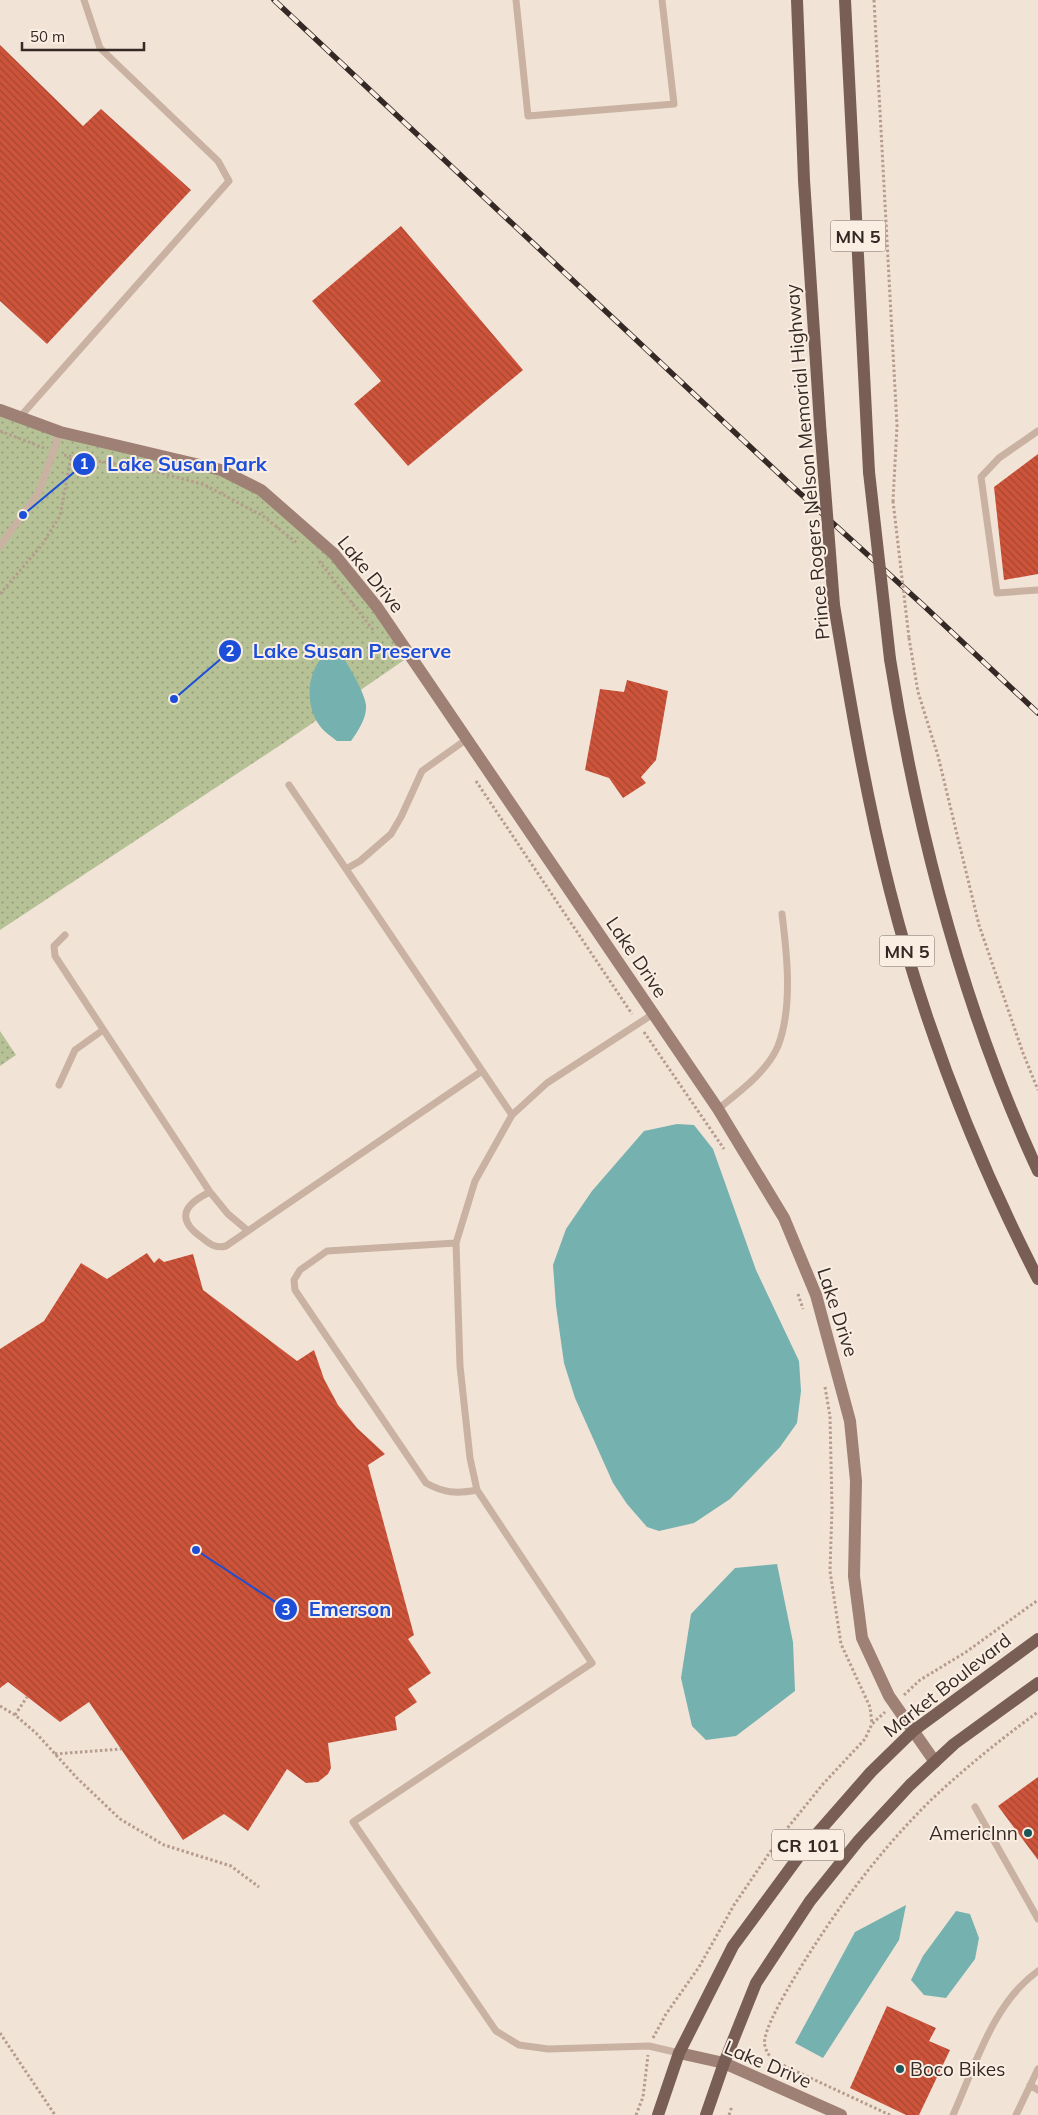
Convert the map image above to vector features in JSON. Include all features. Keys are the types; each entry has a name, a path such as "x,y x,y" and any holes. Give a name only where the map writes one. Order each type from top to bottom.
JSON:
{"main road":[{"name":"Prince Rogers Nelson Memorial Highway","path":"797,0 804,180 820,424 834,605 852,714 871,813 905,944 924,1006 967,1122 1038,1279"},
{"name":"MN 5","path":"845,0 869,472 890,659 914,792 944,916 976,1016 1038,1171"},
{"name":"Market Boulevard","path":"658,2115 679,2053 733,1946 808,1844 871,1772 913,1731 1038,1639"},
{"name":"CR 101","path":"706,2115 724,2063 756,1983 810,1901 860,1840 910,1785 954,1744 1038,1683"}],"street":[{"name":"Lake Drive","path":"0,410 60,432 221,470 261,490 334,554 377,607 718,1109 784,1218 816,1295 850,1421 856,1481 854,1576 862,1638 894,1704 935,1762"},
{"name":"Lake Drive","path":"679,2053 724,2063 841,2115"}],"lane":[{"path":"19,418 229,181 218,161 100,48 84,0"},
{"path":"516,0 528,116 674,104 662,0"},
{"path":"1038,431 1000,458 981,477 997,593 1038,590"},
{"path":"0,546 39,492 60,432"},
{"path":"346,870 360,861 391,834 402,817 422,771 467,739"},
{"path":"289,785 512,1115"},
{"path":"718,1109 742,1090 765,1066 778,1047 786,1014 788,957 782,914"},
{"path":"65,935 54,946 55,956 210,1192 228,1214 247,1230"},
{"path":"653,1014 547,1083 512,1115 474,1181 456,1243 460,1366 470,1458 477,1490 592,1663 353,1822 496,2031 519,2044 548,2049 649,2046 679,2053"},
{"path":"59,1086 75,1050 103,1030"},
{"path":"210,1192 192,1202 187,1210 186,1222 190,1229 214,1246 226,1246 482,1071"},
{"path":"456,1243 327,1251 300,1270 294,1280 295,1290 426,1483 439,1490 462,1493 477,1490"},
{"path":"975,1807 1038,1920"},
{"path":"954,2115 1003,2008 1029,1977 1038,1971"},
{"path":"1016,2115 1038,2069"},
{"path":"1030,2086 1038,2090"}],"path":[{"path":"874,0 897,426 893,500 909,638 918,692 938,756 980,925 1023,1053 1038,1090"},
{"path":"0,431 70,457 150,470 205,485 263,516 301,546"},
{"path":"0,594 42,546 60,516 70,457"},
{"path":"316,558 377,634"},
{"path":"475,780 725,1151"},
{"path":"798,1291 806,1318"},
{"path":"823,1380 830,1416 832,1508 830,1571 841,1644 870,1708 872,1724 920,1680 966,1652 1038,1600"},
{"path":"15,1715 27,1698"},
{"path":"0,1706 15,1715 36,1733 120,1818 164,1845 231,1866 260,1887"},
{"path":"890,2115 774,2061 767,2054 764,2039 784,1994 818,1939 852,1890 891,1842 932,1799 974,1762 1038,1712"},
{"path":"55,1754 120,1749"},
{"path":"0,2033 55,2115"},
{"path":"729,2115 732,2106"}],"green space":[{"path":"0,410 221,470 261,490 334,554 410,656 285,742 0,930"},
{"path":"0,1031 16,1055 0,1066"}],"water":[{"path":"336,645 358,683 366,705 364,719 351,741 337,741 326,732 314,716 311,704 311,681 314,670 319,660"},
{"path":"677,1124 694,1125 713,1149 756,1270 799,1361 801,1391 797,1423 780,1447 730,1499 694,1523 659,1531 647,1527 627,1504 613,1483 575,1398 564,1363 556,1306 553,1265 566,1229 592,1191 644,1131"},
{"path":"777,1564 793,1642 795,1691 736,1736 706,1740 692,1726 681,1678 691,1614 735,1568"},
{"path":"906,1905 899,1940 823,2058 795,2043 855,1932"},
{"path":"956,1911 970,1914 979,1938 975,1959 946,1998 924,1995 911,1980 923,1956"}],"building":[{"path":"0,45 83,126 101,109 191,190 47,344 0,301"},
{"path":"401,226 523,370 408,466 354,404 381,381 312,301"},
{"path":"1038,454 1038,574 1004,580 994,487"},
{"path":"627,680 668,691 656,760 641,777 646,783 623,798 609,778 585,770 600,689 624,692"},
{"path":"147,1253 154,1263 159,1258 164,1262 193,1254 203,1290 297,1361 314,1350 324,1379 338,1405 357,1428 385,1454 368,1465 414,1635 408,1639 431,1673 408,1689 417,1702 395,1717 397,1730 328,1743 331,1768 328,1774 318,1782 306,1783 287,1769 248,1831 224,1814 183,1840 89,1702 60,1722 8,1682 0,1688 0,1349 44,1321 81,1263 107,1279"},
{"name":"AmericInn","path":"1038,1777 1038,1860 998,1806"},
{"name":"Boco Bikes","path":"887,2006 936,2028 929,2041 950,2050 919,2115 906,2115 850,2088"}],"railway":[{"path":"274,0 792,486 1038,713"}],"place":[{"name":"Lake Susan Park","path":"23,515"},
{"name":"Lake Susan Preserve","path":"174,699"},
{"name":"Emerson","path":"196,1550"},
{"name":"AmericInn","path":"1028,1833"},
{"name":"Boco Bikes","path":"900,2069"}]}
